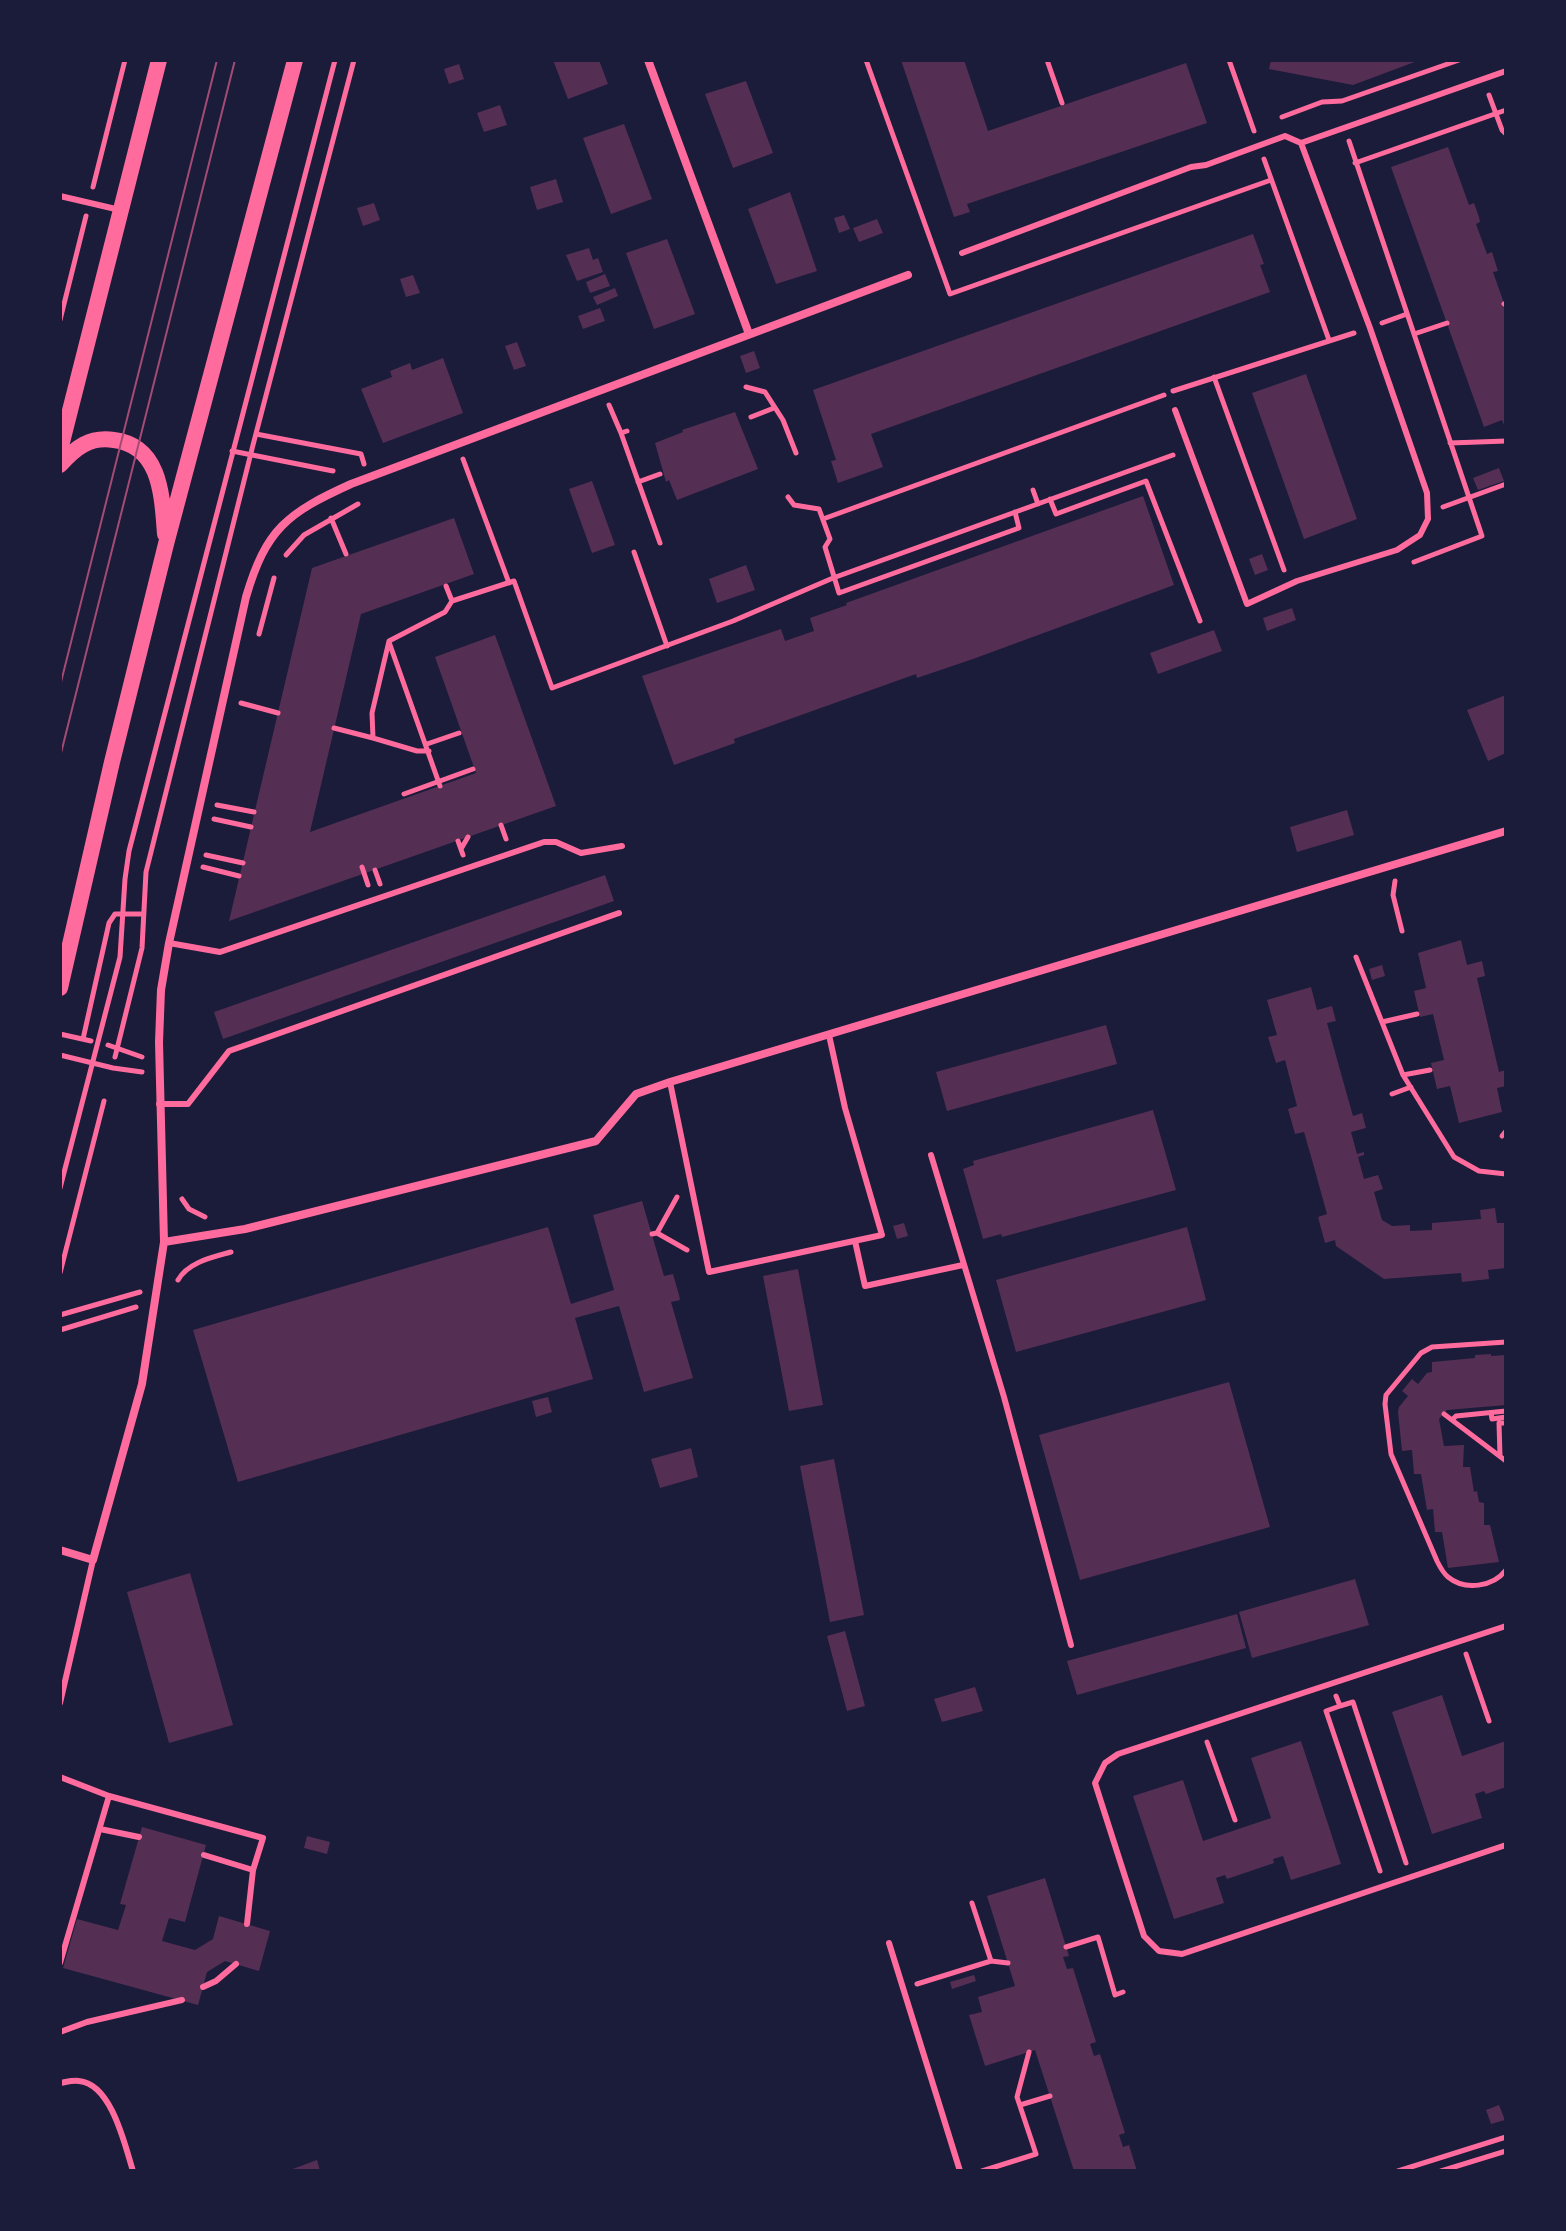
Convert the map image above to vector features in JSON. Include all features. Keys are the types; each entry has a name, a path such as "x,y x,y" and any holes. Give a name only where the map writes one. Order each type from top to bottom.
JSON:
{"main road":[{"path":"60,450 159,60"},
{"path":"60,988 104,793 166,544 295,60"},
{"path":"60,465 72,451 87,441 104,438 129,442 149,458 161,486 166,544"}],"street":[{"path":"648,60 749,334"},
{"path":"60,1550 93,1560 142,1384 164,1242 159,1104 161,990 169,943 254,573 272,536 282,524 312,501 351,484 908,275"},
{"path":"164,1242 237,1231 596,1141 636,1094 670,1082 1506,831"}],"lane":[{"path":"962,253 1191,167 1206,165 1285,136 1301,143 1506,71"},
{"path":"1175,410 1247,604 1297,581 1397,550 1420,535 1428,519 1427,493 1301,143"},
{"path":"60,196 120,210"},
{"path":"169,943 220,952 544,842 556,842 581,853 622,846"},
{"path":"159,1104 188,1104 229,1051 619,913"},
{"path":"670,1082 709,1272 882,1235 845,1108 829,1035"},
{"path":"931,1155 1004,1397 1071,1645"},
{"path":"855,1241 865,1286 963,1265"},
{"path":"60,1703 93,1560"},
{"path":"1506,1626 1118,1754 1105,1763 1095,1783 1144,1936 1159,1951 1182,1954 1506,1845"},
{"path":"60,1777 109,1796 263,1838 253,1870 247,1924"},
{"path":"60,1963 109,1796"},
{"path":"100,1829 139,1837"},
{"path":"204,1855 253,1870"},
{"path":"889,1943 960,2171"},
{"path":"203,1987 216,1981 236,1964"},
{"path":"60,2032 87,2022 182,2000"},
{"path":"60,2083 81,2080 99,2090 116,2117 133,2171"}],"path":[{"path":"60,1188 120,957 129,851 335,60"},
{"path":"116,1053 142,948 146,872 250,455 354,60"},
{"path":"866,60 950,294 1271,180"},
{"path":"1047,60 1062,103"},
{"path":"1229,60 1329,340"},
{"path":"1281,118 1322,102 1342,101 1459,60"},
{"path":"1355,163 1506,110"},
{"path":"1496,114 1506,134"},
{"path":"1253,128 1267,123"},
{"path":"1345,129 1469,498"},
{"path":"1413,334 1447,323"},
{"path":"823,519 1214,377 1370,328"},
{"path":"1214,377 1282,571 1297,566"},
{"path":"746,387 765,392 783,420 796,453"},
{"path":"595,408 622,398"},
{"path":"608,403 624,432 660,543"},
{"path":"751,417 774,408"},
{"path":"256,434 361,454 364,465"},
{"path":"1450,443 1506,441"},
{"path":"373,738 372,713 389,641 445,612 452,601 514,581 552,688 667,646 833,578 1189,449"},
{"path":"232,451 332,471 351,484"},
{"path":"452,463 476,454"},
{"path":"463,458 509,583"},
{"path":"638,482 660,474"},
{"path":"1050,499 1056,514 1146,481 1200,621"},
{"path":"1430,510 1506,484"},
{"path":"1033,490 1038,504"},
{"path":"788,497 794,505 819,509 830,539 825,547 839,593 1019,528 1015,512"},
{"path":"283,561 304,535 365,501"},
{"path":"331,518 346,554"},
{"path":"634,552 667,646"},
{"path":"256,647 277,570"},
{"path":"446,586 452,601"},
{"path":"389,641 439,784"},
{"path":"238,715 245,688"},
{"path":"241,703 278,713"},
{"path":"334,728 417,751 429,751"},
{"path":"427,744 459,733"},
{"path":"404,794 439,784 473,769"},
{"path":"211,831 220,791"},
{"path":"217,805 254,812"},
{"path":"214,819 251,827"},
{"path":"461,849 468,837"},
{"path":"201,880 209,843"},
{"path":"206,855 243,863"},
{"path":"203,867 239,876"},
{"path":"1396,880 1393,895 1402,931"},
{"path":"83,1039 109,923 115,914 143,914"},
{"path":"1356,957 1403,1075 1454,1157 1479,1171 1506,1174"},
{"path":"1382,1022 1417,1014"},
{"path":"60,1034 91,1041"},
{"path":"108,1045 116,1053 147,1058"},
{"path":"60,1055 159,1073"},
{"path":"1403,1075 1430,1070"},
{"path":"1392,1094 1411,1087"},
{"path":"60,1273 104,1101"},
{"path":"180,1190 189,1209 215,1217"},
{"path":"692,1192 675,1198 654,1234 707,1262"},
{"path":"175,1288 183,1272 195,1265 242,1249"},
{"path":"60,1315 158,1288"},
{"path":"60,1330 144,1305"},
{"path":"1506,1342 1432,1347 1421,1353 1386,1395 1385,1404 1391,1454 1446,1576 1466,1585 1475,1585 1494,1579 1506,1570"},
{"path":"1452,1420 1456,1416 1506,1411"},
{"path":"1491,1413 1492,1419 1506,1420"},
{"path":"1444,1414 1503,1459"},
{"path":"1503,1459 1499,1423 1506,1420"},
{"path":"1461,1641 1489,1721"},
{"path":"1332,1684 1340,1706"},
{"path":"1379,1864 1326,1711 1340,1706 1353,1702 1404,1856"},
{"path":"1202,1726 1235,1820"},
{"path":"972,1903 991,1961"},
{"path":"1066,1947 1098,1937 1115,1995 1123,1992"},
{"path":"903,1989 991,1961 1008,1963"},
{"path":"969,1968 971,1976"},
{"path":"982,2171 1000,2168 1036,2154 1017,2097 1029,2052"},
{"path":"1020,2105 1050,2096"},
{"path":"1398,2171 1506,2137"},
{"path":"1441,2171 1506,2151"}],"building":[{"path":"553,60 599,60 608,84 568,99"},
{"path":"901,60 964,60 988,131 1186,63 1207,123 967,204 970,212 954,217"},
{"path":"1271,60 1420,60 1353,85 1269,69"},
{"path":"459,64 464,79 449,84 444,69"},
{"path":"746,81 773,153 733,168 705,94"},
{"path":"500,105 507,125 484,132 477,113"},
{"path":"624,124 652,199 611,214 583,138"},
{"path":"1448,147 1469,205 1474,203 1480,222 1476,224 1487,254 1492,252 1498,271 1493,272 1506,309 1506,430 1502,420 1484,427 1391,167"},
{"path":"556,179 563,202 537,210 530,187"},
{"path":"790,192 817,271 776,284 748,209"},
{"path":"374,203 380,220 363,226 357,208"},
{"path":"844,215 850,229 839,233 834,218"},
{"path":"877,219 883,233 859,242 853,228"},
{"path":"1253,234 1270,292 871,434 883,467 838,483 831,461 836,460 813,390"},
{"path":"667,239 695,314 654,329 626,253"},
{"path":"589,248 593,260 598,258 603,272 577,281 566,255"},
{"path":"605,274 610,286 590,293 586,282"},
{"path":"413,275 420,293 406,297 400,279"},
{"path":"615,288 618,296 597,305 593,297"},
{"path":"600,308 605,321 583,329 578,316"},
{"path":"517,342 526,366 514,370 505,346"},
{"path":"754,351 760,368 746,373 740,356"},
{"path":"443,358 463,413 383,443 361,389 392,377 390,371 410,363 412,370"},
{"path":"1306,374 1357,519 1304,539 1252,393"},
{"path":"735,412 758,469 677,500 669,480 666,482 655,443"},
{"path":"1499,468 1504,481 1478,490 1473,478"},
{"path":"592,481 615,545 592,553 569,489"},
{"path":"1143,496 1174,585 973,659 917,678 916,674 734,739 735,743 674,765 642,676 781,629 785,641 814,631 810,618 846,603"},
{"path":"454,518 474,574 361,614 310,832 476,773 435,657 495,635 556,806 229,921 312,568"},
{"path":"1262,554 1268,570 1255,575 1249,559"},
{"path":"746,565 755,590 717,603 709,579"},
{"path":"1292,608 1296,620 1267,631 1263,618"},
{"path":"1214,630 1222,651 1158,674 1150,653"},
{"path":"1506,695 1506,753 1488,761 1467,710"},
{"path":"1347,810 1354,835 1297,852 1290,827"},
{"path":"605,875 614,901 223,1039 214,1012"},
{"path":"1461,940 1467,965 1482,961 1485,976 1477,978 1499,1072 1506,1070 1506,1086 1497,1088 1502,1112 1459,1123 1450,1086 1437,1089 1431,1063 1444,1060 1433,1014 1420,1017 1414,991 1426,988 1418,953"},
{"path":"1382,965 1385,976 1372,980 1369,969"},
{"path":"1311,987 1317,1010 1332,1006 1336,1021 1327,1023 1340,1070 1353,1116 1362,1113 1366,1128 1351,1132 1357,1154 1364,1152 1358,1157 1364,1179 1378,1175 1383,1189 1374,1192 1382,1220 1392,1226 1410,1225 1410,1231 1432,1230 1432,1223 1481,1219 1480,1210 1495,1208 1497,1223 1506,1223 1506,1268 1488,1270 1489,1279 1462,1282 1461,1273 1384,1279 1336,1246 1335,1240 1325,1243 1318,1217 1327,1214 1304,1132 1295,1134 1288,1109 1297,1106 1285,1060 1276,1063 1268,1037 1277,1035 1267,1000"},
{"path":"1106,1025 1117,1064 947,1111 936,1072"},
{"path":"1153,1110 1176,1190 1002,1237 1001,1234 983,1239 963,1169 974,1165 973,1161"},
{"path":"642,1201 664,1276 673,1274 680,1300 671,1302 693,1378 644,1392 619,1306 575,1318 593,1379 238,1482 193,1330 548,1227 571,1304 614,1290 593,1215"},
{"path":"904,1223 908,1236 897,1239 893,1226"},
{"path":"1187,1227 1206,1300 1016,1352 996,1280"},
{"path":"798,1269 823,1405 789,1411 763,1276"},
{"path":"1491,1354 1506,1355 1506,1405 1447,1410 1439,1419 1444,1446 1464,1445 1463,1467 1470,1467 1474,1492 1477,1491 1479,1502 1484,1503 1484,1525 1490,1525 1499,1562 1448,1568 1442,1532 1435,1532 1433,1509 1427,1510 1421,1474 1414,1474 1412,1450 1402,1451 1398,1412 1408,1396 1402,1391 1412,1379 1418,1384 1427,1373 1432,1372 1432,1362"},
{"path":"1229,1382 1270,1527 1080,1580 1039,1435"},
{"path":"548,1397 552,1412 536,1417 532,1401"},
{"path":"691,1448 698,1477 660,1488 651,1459"},
{"path":"834,1459 864,1615 830,1622 800,1466"},
{"path":"190,1573 233,1725 169,1743 127,1592"},
{"path":"1355,1579 1369,1625 1252,1658 1239,1612"},
{"path":"1237,1614 1246,1648 1077,1695 1067,1661"},
{"path":"845,1631 865,1706 847,1711 827,1636"},
{"path":"975,1687 983,1711 942,1722 934,1699"},
{"path":"1442,1695 1462,1756 1506,1741 1506,1787 1486,1794 1484,1791 1475,1794 1482,1818 1432,1834 1392,1712"},
{"path":"1301,1741 1341,1864 1291,1880 1283,1856 1273,1859 1274,1863 1227,1879 1225,1875 1216,1878 1224,1903 1174,1919 1133,1796 1183,1780 1203,1841 1271,1818 1251,1758"},
{"path":"142,1827 206,1845 185,1922 169,1918 162,1941 195,1950 213,1939 219,1916 270,1931 259,1971 225,1961 207,1972 198,2005 63,1968 77,1919 118,1930 126,1905 120,1904"},
{"path":"307,1836 330,1842 327,1854 304,1848"},
{"path":"1045,1878 1069,1956 1063,1957 1067,1969 1073,1968 1096,2042 1090,2044 1094,2056 1100,2054 1125,2133 1119,2135 1123,2147 1129,2145 1137,2171 1074,2171 1035,2050 985,2066 969,2015 982,2012 978,1997 1015,1986 987,1896"},
{"path":"974,1975 976,1981 952,1989 950,1982"},
{"path":"1499,2105 1505,2120 1491,2124 1486,2110"},
{"path":"317,2160 320,2171 287,2171"}],"tram line":[{"path":"60,686 217,60"},
{"path":"60,757 235,60"}]}
